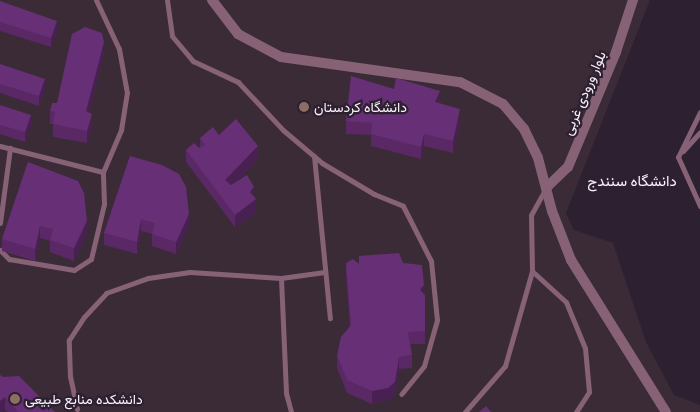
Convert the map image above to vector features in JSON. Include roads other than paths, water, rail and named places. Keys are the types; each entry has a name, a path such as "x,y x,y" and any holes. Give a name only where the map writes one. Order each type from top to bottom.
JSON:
{"street":[{"path":"212,0 238,34 281,57 460,82 503,104 524,129 538,158 546,188 571,260 666,412"},
{"name":"بلوار ورودی غربی","path":"546,188 568,167 616,52 633,0"}],"lane":[{"path":"0,250 9,258 74,270 91,259 104,204 103,172 121,130 127,93 119,49 96,0"},
{"path":"167,0 172,36 193,61 238,82 283,130 314,156 374,194 403,206 431,261 437,320 424,366 401,394"},
{"path":"678,157 700,112"},
{"path":"678,157 700,132"},
{"path":"0,146 103,172"},
{"path":"0,223 10,148"},
{"path":"314,156 330,318"},
{"path":"678,157 700,206"},
{"path":"465,412 505,366 532,271 531,215 546,188"},
{"path":"532,271 566,302 585,348 589,392 576,412"},
{"path":"77,409 70,377 69,340 84,317 106,293 148,278 190,272 281,278 325,272"},
{"path":"281,278 286,393 291,412"}],"place":[{"name":"دانشگاه کردستان","path":"304,107"},
{"name":"دانشکده منابع طبیعی","path":"15,399"}],"district":[{"name":"دانشگاه سنندج","path":"632,181"}]}
